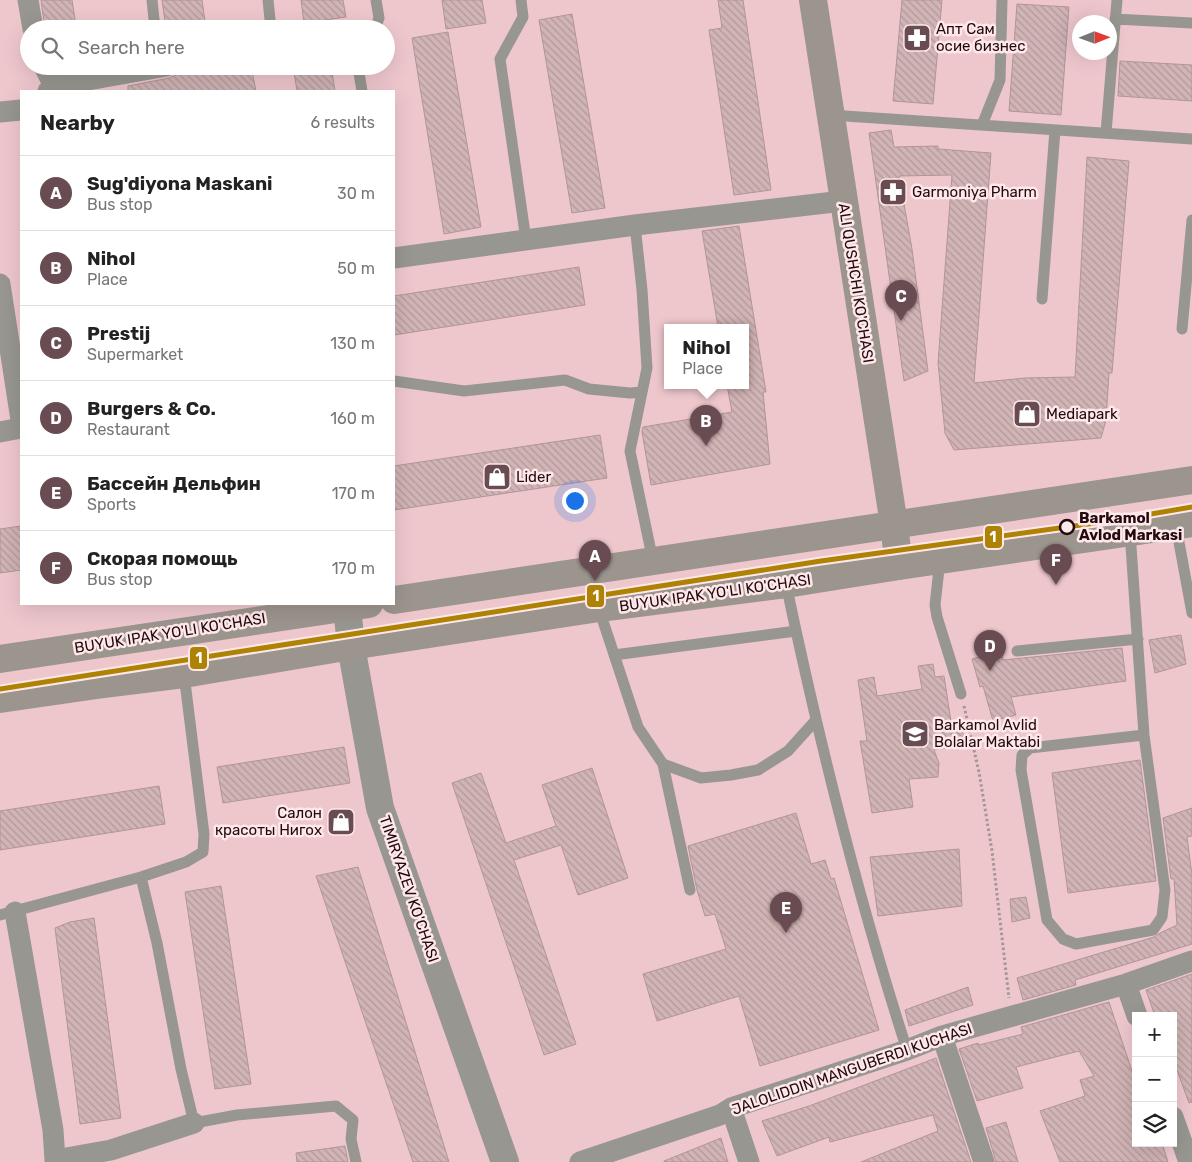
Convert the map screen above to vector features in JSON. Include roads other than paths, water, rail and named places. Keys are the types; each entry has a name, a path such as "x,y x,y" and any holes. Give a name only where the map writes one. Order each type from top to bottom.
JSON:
{"main road":[{"name":"ALI QUSHCHI KO'CHASI","path":"812,0 899,566"},
{"path":"395,600 1192,480"},
{"name":"BUYUK IPAK YO'LI KO'CHASI","path":"0,699 184,674 599,608 786,584 1184,524"},
{"name":"BUYUK IPAK YO'LI KO'CHASI","path":"0,659 255,612 358,606"}],"street":[{"path":"28,0 31,20"},
{"path":"47,75 51,88 120,75"},
{"path":"0,112 20,110"},
{"path":"395,258 843,201"},
{"path":"0,284 20,414"},
{"path":"0,432 20,428"},
{"name":"TIMIRYAZEV KO'CHASI","path":"358,606 351,646 380,808 505,1162"},
{"path":"7,913 53,1130 52,1161 111,1150 194,1123"},
{"name":"JALOLIDDIN MANGUBERDI KUCHASI","path":"580,1162 720,1115 731,1108 907,1050 942,1036 1126,984 1192,961"},
{"path":"1126,984 1136,1012"},
{"path":"942,1036 984,1162"},
{"path":"731,1108 749,1162"},
{"path":"1177,1128 1190,1162"}],"lane":[{"path":"152,0 154,20"},
{"path":"268,0 271,20"},
{"path":"376,0 378,20"},
{"path":"520,0 523,17 500,59 526,240"},
{"path":"982,125 1000,80 1002,0"},
{"path":"1115,15 1116,0"},
{"path":"1117,19 1192,23"},
{"path":"1106,134 1112,60"},
{"path":"359,75 362,90"},
{"path":"830,115 1192,139"},
{"path":"1042,299 1055,130"},
{"path":"1182,330 1192,220"},
{"path":"636,226 647,368 630,451 653,561"},
{"path":"395,381 464,391 565,380 589,389 630,393 642,392"},
{"path":"1184,524 1192,613"},
{"path":"1130,532 1144,735 1166,890 1162,917 1153,930 1076,944 1063,939 1047,920 1021,770 1022,755 1030,748 1144,735"},
{"path":"940,560 935,605 961,694"},
{"path":"786,584 815,721 885,984 907,1050"},
{"path":"599,608 638,726 663,764 690,890"},
{"path":"614,655 796,631"},
{"path":"1017,651 1138,639"},
{"path":"7,913 141,877 186,862 203,852 204,834 184,674"},
{"path":"663,764 701,778 758,770 788,751 815,721"},
{"path":"141,877 157,943 181,1069 194,1123 237,1115 336,1106 353,1120 351,1139 356,1162"}],"place":[{"name":"Апт Сам осие бизнес","path":"917,38"},
{"name":"Garmoniya Pharm","path":"893,192"},
{"name":"Prestij","path":"901,321"},
{"name":"Mediapark","path":"1027,414"},
{"name":"Nihol","path":"706,446"},
{"name":"Lider","path":"497,477"},
{"name":"Barkamol Avlod Markasi","path":"1067,527"},
{"name":"Sug'diyona Maskani","path":"595,581"},
{"name":"Скорая помощь","path":"1056,585"},
{"name":"Burgers & Co.","path":"990,671"},
{"name":"Barkamol Avlid Bolalar Maktabi","path":"915,734"},
{"name":"Салон красоты Нигох","path":"341,822"},
{"name":"Бассейн Дельфин","path":"786,933"}]}
